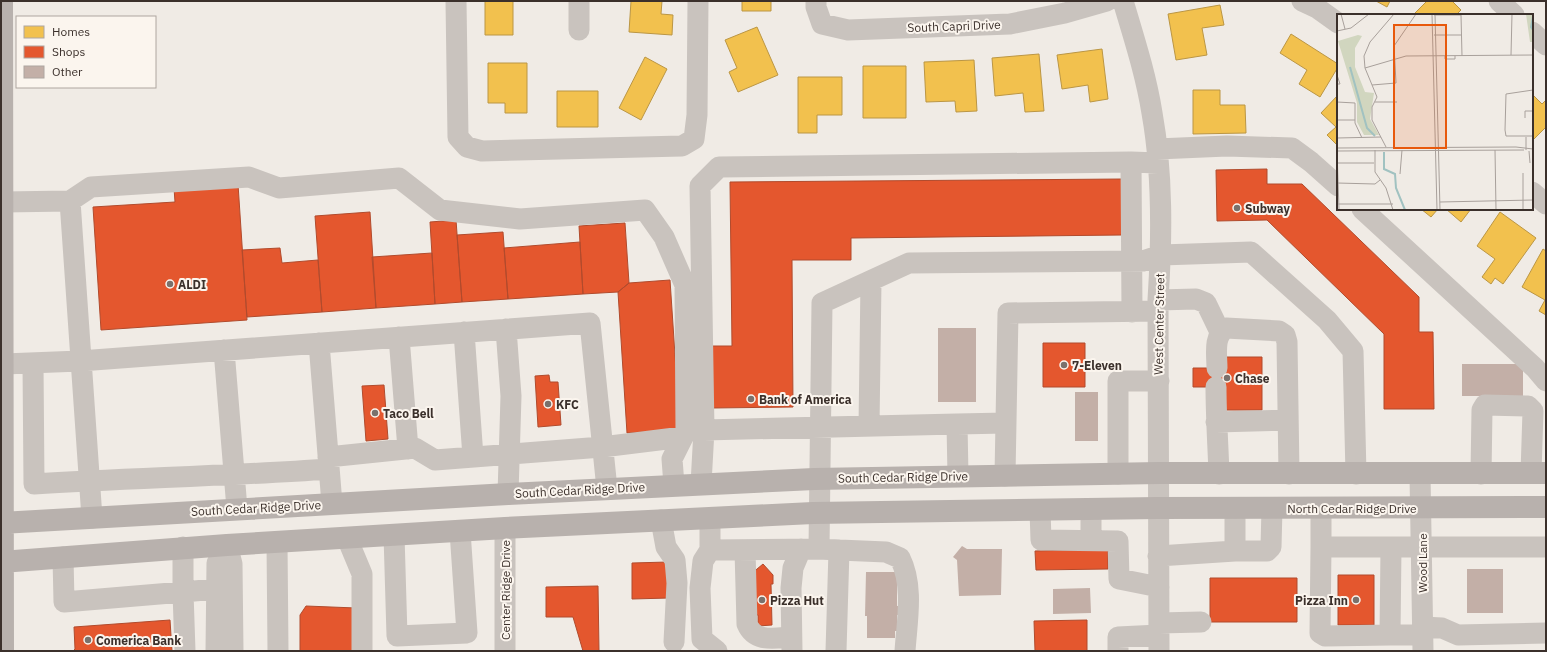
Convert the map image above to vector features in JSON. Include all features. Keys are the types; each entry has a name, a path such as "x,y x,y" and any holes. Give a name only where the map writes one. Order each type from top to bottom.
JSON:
{"main road":[{"path":"2,1 2,266 4,364 2,523 3,651"},
{"path":"1159,473 1539,473"},
{"name":"South Cedar Ridge Drive","path":"2,523 701,484 820,479 1159,473"},
{"path":"505,528 508,494"},
{"name":"North Cedar Ridge Drive","path":"1158,508 1546,507"},
{"path":"2,562 227,545 660,520 820,513 1158,508"},
{"path":"227,545 237,509"}],"street":[{"path":"456,1 458,137 467,147 482,150 682,146 694,139 697,115 698,1"},
{"path":"579,1 579,30"},
{"name":"South Capri Drive","path":"816,1 816,7 822,24 848,30 1010,24 1065,13 1107,1"},
{"name":"West Center Street","path":"1123,1 1141,61 1152,113 1158,156 1161,255 1158,305 1159,636"},
{"path":"1302,1 1317,8 1337,22"},
{"path":"1499,1 1513,14"},
{"path":"1533,33 1546,45"},
{"path":"701,484 704,430 700,186 719,167 1131,162 1158,156 1227,146 1292,148 1311,162 1337,185"},
{"path":"1131,162 1132,312"},
{"path":"3,202 70,201 91,187 250,177 279,188 399,178 440,210 520,219 645,210 664,237 685,285 686,431 672,460 674,486"},
{"path":"1533,193 1546,204"},
{"path":"70,201 92,518"},
{"path":"1363,210 1535,368 1546,381"},
{"path":"836,651 819,550 818,527 820,513 822,303 909,263 1144,261 1161,255 1251,252 1327,320 1353,351 1356,474"},
{"path":"868,426 871,280"},
{"path":"1005,476 1008,313 1132,312 1158,305 1196,299 1206,303 1220,332"},
{"path":"4,364 80,361 590,323 607,489"},
{"path":"1219,474 1216,422 1218,338 1220,332 1226,328 1233,328 1279,331 1285,335 1287,342 1289,474"},
{"path":"506,329 511,396 508,494"},
{"path":"464,332 473,457"},
{"path":"399,337 408,449"},
{"path":"319,343 332,504"},
{"path":"224,350 237,509"},
{"path":"33,364 34,484 234,476 329,463 415,448 435,460 602,447 683,437"},
{"path":"1118,474 1118,381 1159,381"},
{"path":"1481,474 1482,410 1485,405 1528,406 1533,411 1539,473"},
{"path":"1216,422 1288,420"},
{"path":"704,430 820,426 1006,423"},
{"path":"957,424 958,476"},
{"name":"Wood Lane","path":"1420,474 1422,508 1423,638"},
{"path":"1235,508 1235,551"},
{"path":"1158,556 1235,551 1267,551 1271,547 1272,508"},
{"path":"1321,508 1320,633 1325,636 1390,635 1423,638 1442,628 1458,635 1546,633"},
{"path":"1091,509 1091,540"},
{"path":"1040,510 1041,540 1118,541 1119,579 1159,587"},
{"path":"710,518 710,550 702,561 700,615 710,645"},
{"path":"660,520 666,548 675,560 677,582 669,647"},
{"name":"Center Ridge Drive","path":"505,528 505,651"},
{"path":"394,535 397,636 467,633 460,531"},
{"path":"347,538 362,574 362,651"},
{"path":"278,543 278,651"},
{"path":"216,651 217,563 227,545"},
{"path":"227,545 232,564 233,651"},
{"path":"1321,548 1546,547"},
{"path":"183,548 182,592 185,651"},
{"path":"1390,635 1391,548"},
{"path":"710,550 819,550 886,552 900,558 906,570 908,588 905,651"},
{"path":"745,550 747,624 749,630 756,636 791,644 792,568 819,550"},
{"path":"63,557 64,602 216,589"},
{"path":"1118,651 1118,637 1159,636 1201,622"},
{"path":"669,647 683,638 710,645"}],"building: Homes":[{"path":"485,1 513,1 513,35 485,35"},
{"path":"631,1 662,1 661,14 673,15 672,35 629,32"},
{"path":"742,1 771,1 771,11 742,11"},
{"path":"1376,1 1390,1 1387,7"},
{"path":"1427,1 1452,1 1461,10 1457,14 1414,14"},
{"path":"1220,5 1224,25 1202,28 1207,55 1176,60 1168,14"},
{"path":"757,27 778,75 738,92 729,72 737,68 725,40"},
{"path":"1291,34 1337,63 1337,69 1320,97 1299,84 1307,70 1280,53"},
{"path":"1102,49 1108,99 1090,102 1088,85 1062,89 1057,55"},
{"path":"1039,54 1044,111 1025,112 1023,93 995,96 992,58"},
{"path":"645,57 667,69 641,120 619,108"},
{"path":"974,60 977,111 956,112 955,101 926,102 924,62"},
{"path":"488,63 527,63 527,113 505,113 505,103 488,103"},
{"path":"863,66 906,66 906,118 863,118"},
{"path":"798,77 842,77 842,115 817,115 817,133 798,133"},
{"path":"1193,90 1220,90 1220,105 1245,105 1246,133 1193,134"},
{"path":"557,91 598,91 598,127 557,127"},
{"path":"1533,95 1542,104 1546,100 1546,127 1533,140"},
{"path":"1337,96 1337,145 1327,135 1336,127 1321,113"},
{"path":"1422,210 1437,210 1431,217"},
{"path":"1447,210 1470,210 1461,222"},
{"path":"1500,212 1536,238 1503,284 1495,278 1491,284 1482,277 1495,259 1477,246"},
{"path":"1543,249 1546,251 1546,315 1539,311 1545,300 1522,287"}],"building: Shops":[{"path":"1267,169 1267,184 1302,184 1419,297 1419,332 1433,332 1434,409 1384,409 1384,334 1267,220 1217,221 1216,170"},
{"path":"1122,179 1122,235 851,238 851,260 792,260 793,407 712,408 712,346 732,346 730,182"},
{"path":"238,184 247,320 101,330 93,207 175,202 174,188"},
{"path":"370,212 376,308 322,312 315,216"},
{"path":"456,220 462,302 435,304 430,222"},
{"path":"625,223 629,283 618,292 583,294 579,226"},
{"path":"503,232 508,299 462,302 457,235"},
{"path":"580,242 583,294 508,299 504,248"},
{"path":"280,248 282,263 318,260 322,312 247,317 242,250"},
{"path":"432,253 435,304 376,308 372,257"},
{"path":"670,280 680,430 627,433 618,292 629,283"},
{"name":"7-Eleven","path":"1043,343 1085,343 1085,387 1043,387"},
{"name":"Chase","path":"1221,357 1262,357 1262,410 1221,410 1221,387 1193,387 1193,368 1221,368"},
{"name":"KFC","path":"549,375 550,382 558,382 561,425 538,427 535,376"},
{"name":"Taco Bell","path":"384,385 388,439 366,441 362,386"},
{"path":"1108,549 1108,569 1036,570 1035,551"},
{"path":"668,562 669,598 632,599 632,563"},
{"name":"Pizza Hut","path":"763,564 773,575 773,584 771,584 772,625 758,626 758,615 753,615 751,574"},
{"name":"Pizza Inn","path":"1338,575 1374,575 1374,625 1338,625"},
{"path":"1210,578 1297,578 1297,622 1210,622"},
{"path":"598,586 599,651 583,651 573,617 546,617 546,587"},
{"path":"306,606 356,608 356,651 300,651 300,615"},
{"path":"170,620 172,651 73,651 75,649 74,627"},
{"path":"1087,620 1087,651 1035,651 1034,621"}],"building: Other":[{"path":"938,328 976,328 976,402 938,402"},
{"path":"1462,364 1523,364 1523,396 1462,396"},
{"path":"1075,392 1098,392 1098,441 1075,441"},
{"path":"962,546 967,549 1002,549 1001,595 959,596 957,560 953,557"},
{"path":"1467,569 1503,569 1503,613 1467,613"},
{"path":"866,572 897,572 897,606 900,606 900,615 897,615 897,626 900,626 900,631 895,631 895,638 867,638 867,616 865,616"},
{"path":"1090,588 1091,613 1053,614 1053,589"}],"place":[{"name":"Subway","path":"1237,208"},
{"name":"ALDI","path":"170,284"},
{"name":"7-Eleven","path":"1064,365"},
{"name":"Chase","path":"1227,378"},
{"name":"Bank of America","path":"751,399"},
{"name":"KFC","path":"548,404"},
{"name":"Taco Bell","path":"375,413"},
{"name":"Pizza Hut","path":"762,600"},
{"name":"Pizza Inn","path":"1356,600"},
{"name":"Comerica Bank","path":"88,640"}]}
